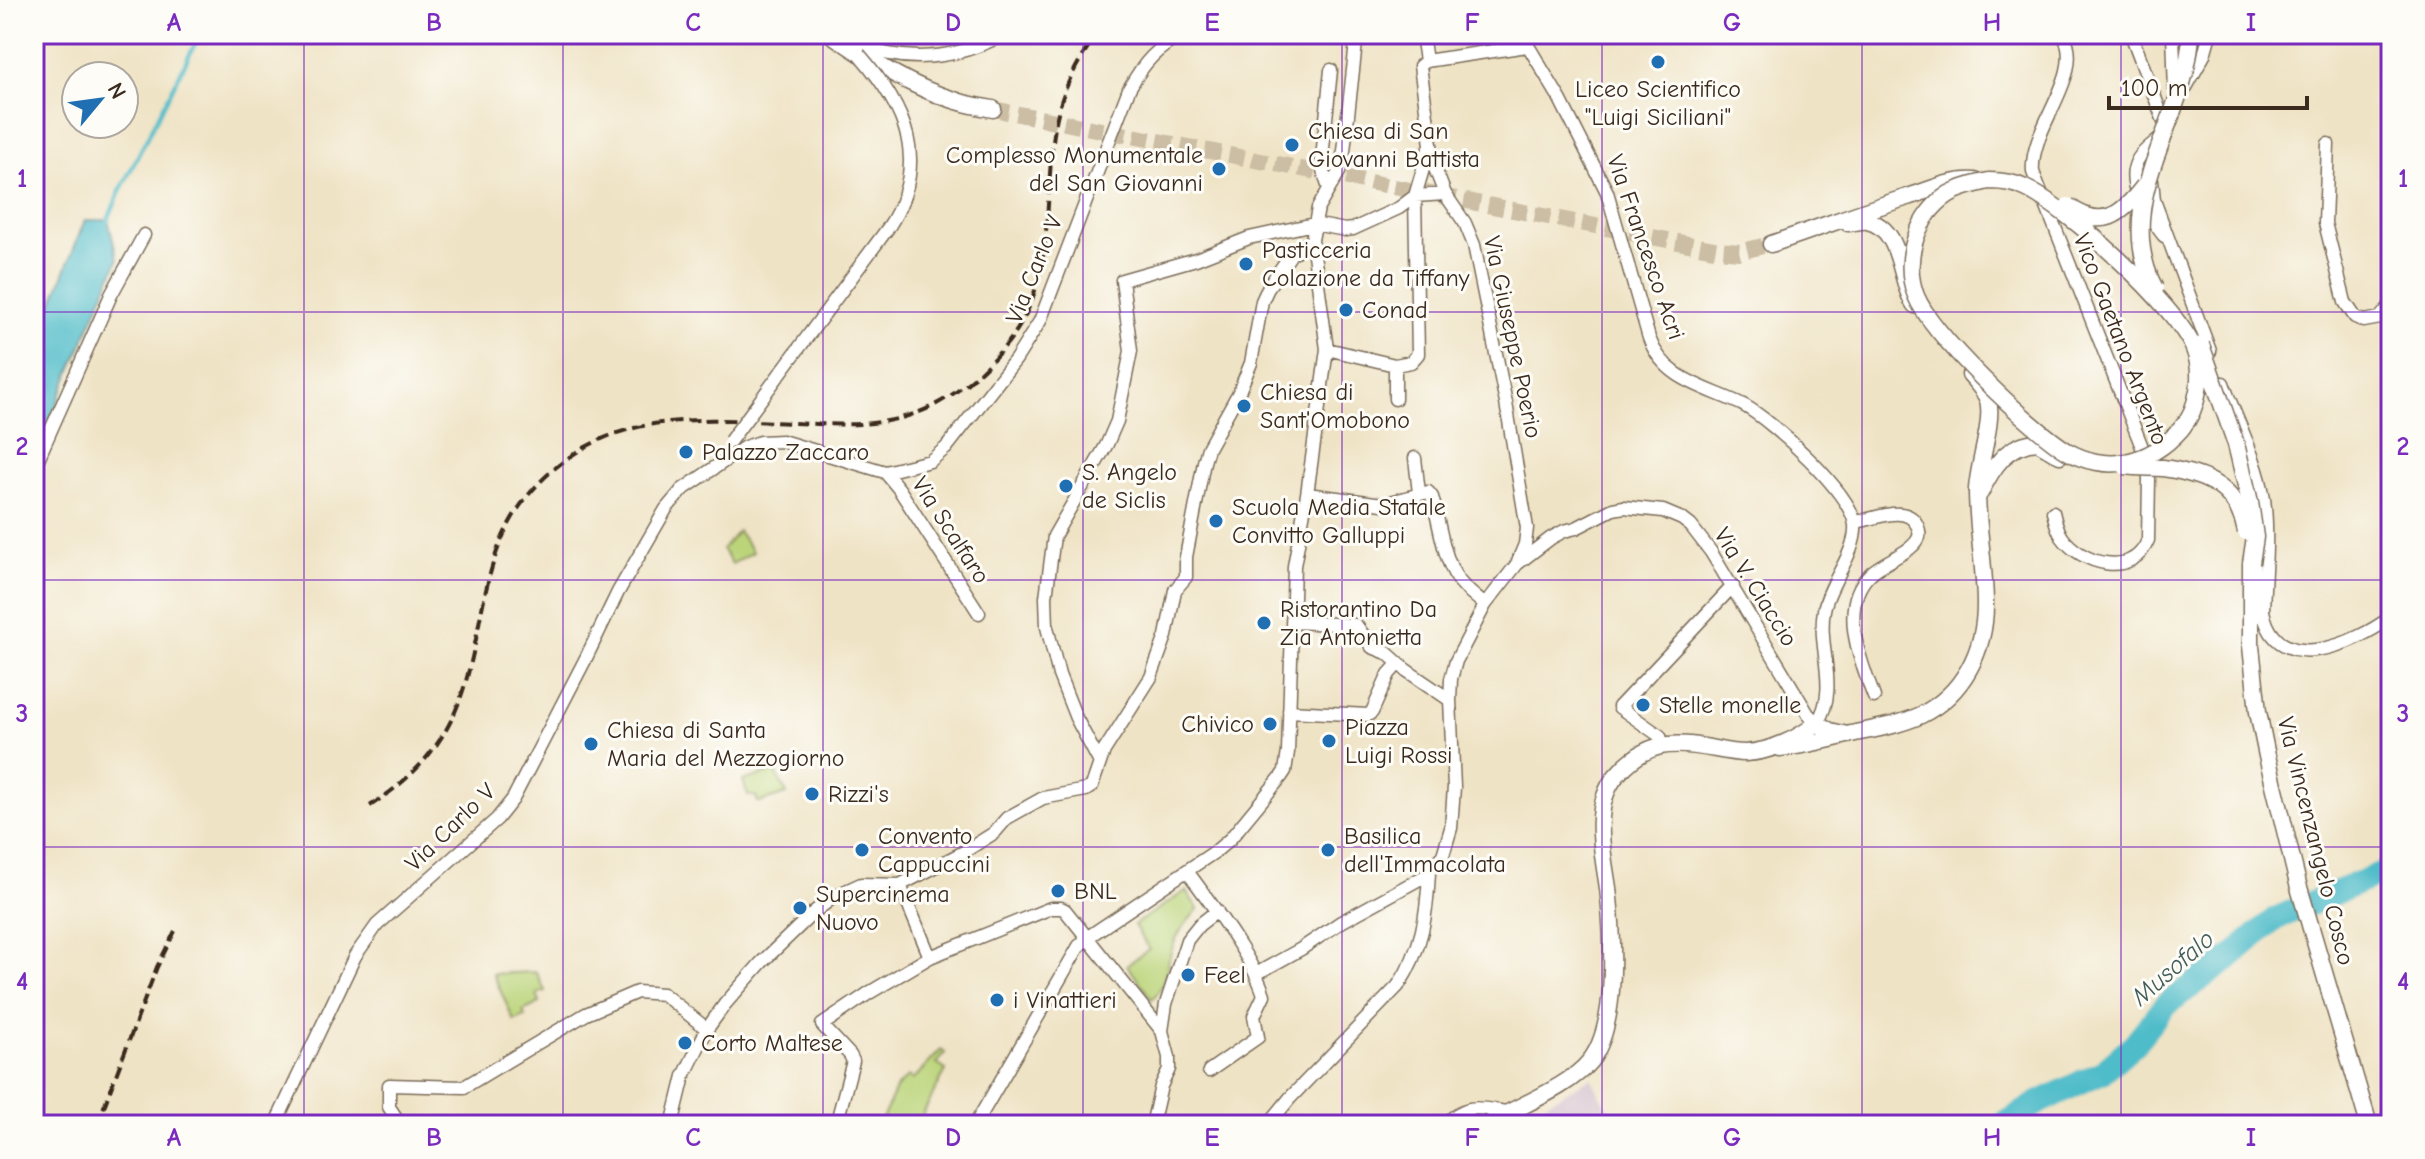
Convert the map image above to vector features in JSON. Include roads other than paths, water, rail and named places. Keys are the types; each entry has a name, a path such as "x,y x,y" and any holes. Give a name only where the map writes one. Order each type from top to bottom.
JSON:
{"main road":[{"path":"832,34 859,54 923,88 956,101 993,109"},
{"path":"2163,305 2143,261 2141,218 2145,185 2184,79 2192,34"},
{"path":"1771,244 1851,215 1965,180 2015,184 2059,199 2085,217 2103,219 2130,205 2145,185"},
{"path":"1487,1125 1574,1074 1589,1061 1603,1040 1610,1000 1611,945 1608,888 1601,841 1604,808 1611,783 1619,773 1644,752 1662,744 1685,743 1737,753 1766,750 1817,743 1923,714 1956,688 1971,666 1982,634 1985,604 1977,498 1989,417 1988,400 1916,296 1911,257 1924,219 1959,189 1989,181"},
{"path":"1977,498 1999,460 2027,443 2038,442 2070,459 2116,464 2140,459 2167,443 2185,424 2195,402 2198,362 2188,337 2176,319 2128,268 2088,232 2028,189"},
{"path":"1826,226 1867,221 1882,229 1899,254 1910,298 1940,332 2012,406 2040,430 2069,452 2093,462"},
{"name":"Via Vincenzangelo Cosco","path":"2176,319 2203,346 2236,444 2254,521 2251,646 2258,712 2298,884 2369,1125"},
{"name":"Via Vincenzangelo Cosco","path":"2116,464 2192,474 2223,489 2244,519 2251,563"},
{"path":"1766,750 1817,723 1830,731 1847,735"}],"street":[{"path":"832,34 885,55 906,58 969,50 1004,34"},
{"name":"Via Carlo V","path":"275,1125 365,938 506,810 618,592 666,509 682,490 701,476 745,447 760,442 782,441 885,472 930,461 946,448 1028,342 1050,300 1129,89 1142,66 1183,34"},
{"path":"975,1125 1071,956 1088,937 1230,839 1281,777 1287,761 1294,566 1327,349 1312,240 1318,208 1339,172 1344,151 1357,34"},
{"name":"Via Giuseppe Poerio","path":"1422,34 1426,61 1420,66 1434,166 1445,194 1465,223 1474,245 1506,403 1527,528 1517,564"},
{"name":"Vico Gaetano Argento","path":"2053,512 2064,539 2083,555 2101,563 2119,564 2134,558 2148,540 2149,478 2144,452 2033,172 2033,150 2065,77 2070,58 2070,49 2063,34"},
{"path":"2131,34 2165,124"},
{"path":"2173,34 2175,106"},
{"path":"2184,34 2187,51"},
{"path":"2192,34 2182,78 2160,138 2152,185 2154,200 2205,338 2214,390 2222,412 2255,466 2264,503 2265,621 2275,639 2290,648 2323,650 2364,635 2391,617"},
{"path":"2175,106 2198,67 2210,34"},
{"path":"1426,61 1524,40"},
{"name":"Via Francesco Acri","path":"1524,40 1560,99 1607,192 1649,338 1659,358 1688,383 1743,406 1770,424 1836,488 1848,504 1855,522"},
{"path":"701,476 888,228 904,201 910,154 903,120 886,86 859,54"},
{"path":"1329,189 1322,158 1331,70"},
{"path":"2160,138 2137,160 2133,177 2144,209 2173,252"},
{"path":"1327,349 1395,365 1411,362 1418,351 1415,196 1431,141"},
{"path":"2328,144 2325,223 2345,302 2351,313 2364,321 2380,318 2391,305"},
{"path":"1100,763 1076,718 1059,675 1047,627 1046,597 1054,536 1112,434 1131,351 1122,280 1196,259 1245,239 1314,224 1353,229 1399,208 1415,196 1445,194"},
{"path":"34,468 111,295 144,235"},
{"path":"672,1125 684,1076 707,1029 761,963 814,912 835,896 861,884 900,885 962,853 994,833 1007,818 1043,798 1086,790 1095,782 1109,742 1151,677 1166,636 1175,590 1186,577 1186,557 1195,503 1208,448 1251,363 1262,301 1291,254 1312,240"},
{"path":"1395,365 1395,399"},
{"path":"1415,458 1419,493"},
{"name":"Via Scalfaro","path":"885,472 979,613"},
{"path":"1307,494 1383,504 1428,492 1455,575 1485,605"},
{"name":"Via V. Ciaccio","path":"1429,873 1443,855 1451,828 1454,787 1450,700 1456,661 1485,605 1517,564 1551,538 1613,509 1633,506 1663,511 1682,519 1701,537 1794,693 1817,723"},
{"path":"1817,723 1829,695 1823,641 1824,606 1851,547 1855,522 1901,514 1915,521 1919,530 1918,540 1870,574 1856,600 1857,649 1874,697"},
{"path":"1662,744 1660,736 1619,707 1733,586"},
{"path":"1292,622 1356,625 1372,647 1387,653 1450,700"},
{"path":"1289,711 1368,715 1389,674 1398,664"},
{"path":"1187,871 1217,911 1256,974 1264,995 1254,1016 1259,1033 1257,1038 1209,1071"},
{"path":"1256,974 1429,873"},
{"path":"1268,1125 1404,977 1419,943 1427,914 1429,873"},
{"path":"900,885 930,957"},
{"path":"836,1125 853,1061 822,1025 930,957 1051,908 1065,910 1162,1031 1169,1069 1161,1086 1152,1125"},
{"path":"1162,1031 1166,1004 1183,949 1193,932 1217,911"},
{"path":"401,1125 389,1107 389,1085 464,1087 586,1014 631,994 644,991 663,994 707,1029"},
{"path":"1445,1125 1454,1115 1467,1108 1507,1112"}],"water":[{"path":"85,220 108,220 118,260 34,457 34,350"}],"waterway":[{"path":"107,222 200,34"},
{"name":"Musofalo","path":"2003,1125 2040,1102 2102,1072 2134,1044 2165,1005 2225,962 2275,919 2391,869"}],"tunnel":[{"path":"993,109 1719,250 1739,252 1771,244"}],"railway":[{"path":"370,806 420,765 448,727 466,682 493,562 504,534 519,507 541,481 571,456 603,438 636,427 671,422 706,420 842,424 902,418 953,394 996,356 1023,321 1034,294 1045,238 1056,122 1072,76 1097,34"},
{"path":"97,1125 157,967 175,931"}],"place":[{"name":"Liceo Scientifico \"Luigi Siciliani\"","path":"1658,62"},
{"name":"Chiesa di San Giovanni Battista","path":"1292,145"},
{"name":"Complesso Monumentale del San Giovanni","path":"1219,169"},
{"name":"Pasticceria Colazione da Tiffany","path":"1246,264"},
{"name":"Conad","path":"1346,310"},
{"name":"Chiesa di Sant'Omobono","path":"1244,406"},
{"name":"Palazzo Zaccaro","path":"686,452"},
{"name":"S. Angelo de Siclis","path":"1066,486"},
{"name":"Scuola Media Statale Convitto Galluppi","path":"1216,521"},
{"name":"Ristorantino Da Zia Antonietta","path":"1264,623"},
{"name":"Stelle monelle","path":"1643,705"},
{"name":"Chivico","path":"1270,724"},
{"name":"Piazza Luigi Rossi","path":"1329,741"},
{"name":"Chiesa di Santa Maria del Mezzogiorno","path":"591,744"},
{"name":"Rizzi's","path":"812,794"},
{"name":"Convento Cappuccini","path":"862,850"},
{"name":"Basilica dell'Immacolata","path":"1328,850"},
{"name":"BNL","path":"1058,891"},
{"name":"Supercinema Nuovo","path":"800,908"},
{"name":"Feel","path":"1188,975"},
{"name":"i Vinattieri","path":"997,1000"},
{"name":"Corto Maltese","path":"685,1043"}]}
